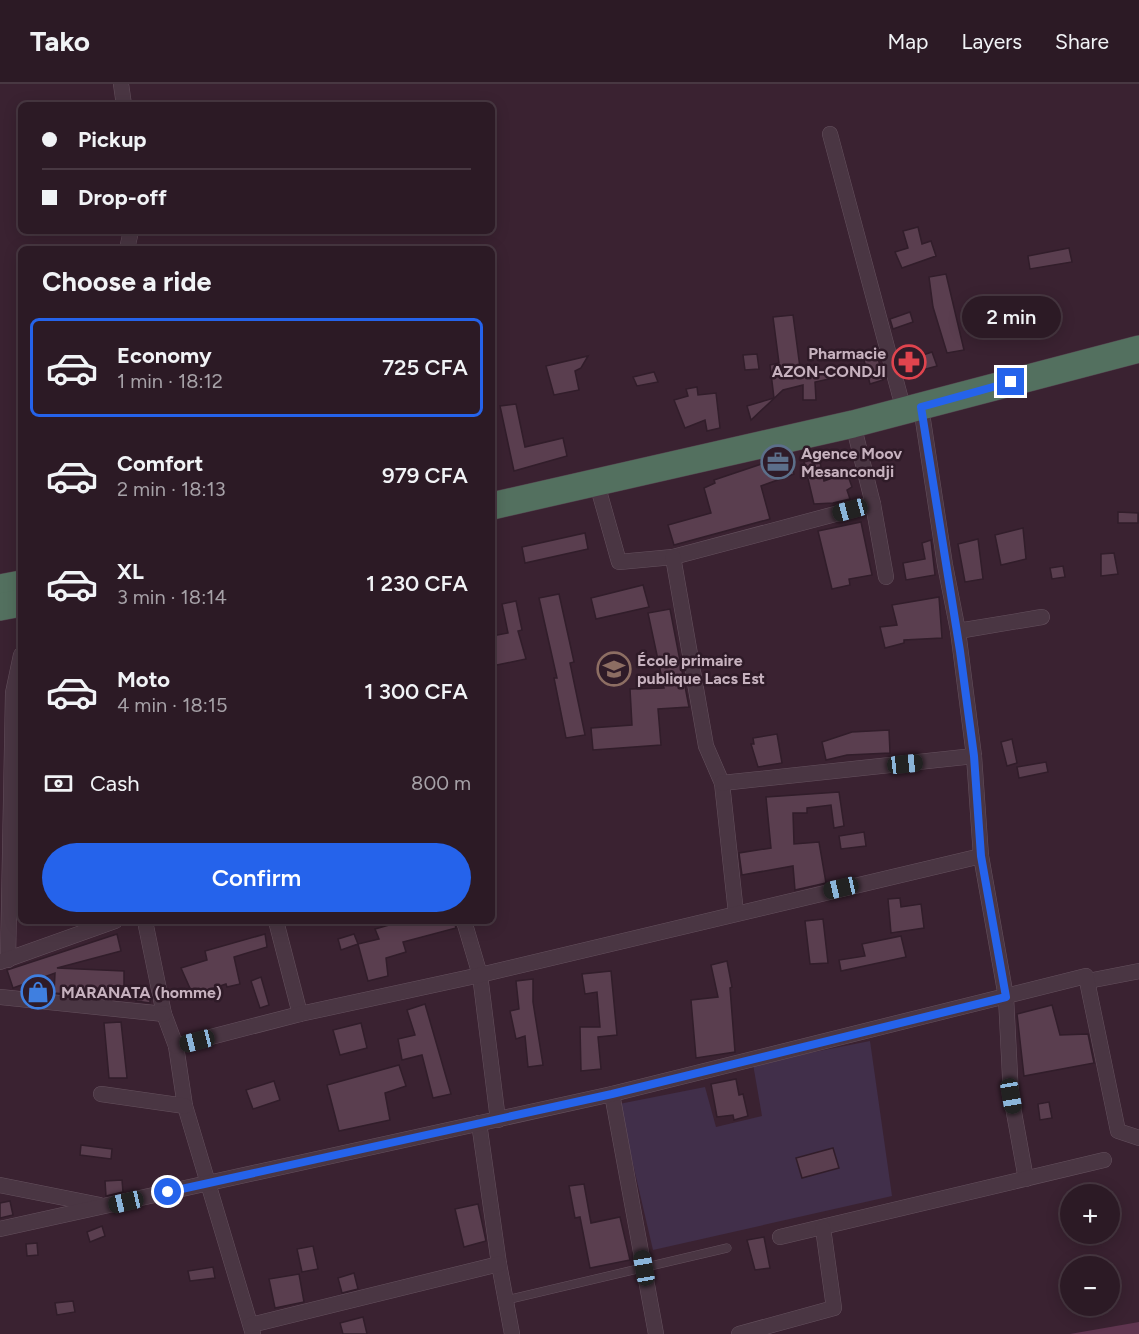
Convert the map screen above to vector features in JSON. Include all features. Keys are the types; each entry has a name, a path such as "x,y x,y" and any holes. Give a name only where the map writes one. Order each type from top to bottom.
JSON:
{"highway":[{"path":"495,505 853,424 910,401 1139,332"},
{"path":"495,487 910,401 1139,349"},
{"path":"0,588 18,585"},
{"path":"0,607 18,604"}],"street":[{"path":"121,84 124,102"},
{"path":"830,134 910,401 958,631 974,756 981,856 1006,997 1011,1096 1026,1179"},
{"path":"853,424 873,504 886,577"},
{"path":"597,484 619,562 673,557 873,504"},
{"path":"673,557 706,747 722,783 736,913"},
{"path":"958,631 1042,617"},
{"path":"18,668 17,694 6,761 17,784 5,839 4,961 108,924"},
{"path":"0,672 17,672"},
{"path":"722,783 974,756"},
{"path":"176,1046 300,1014 480,975 981,856"},
{"path":"147,924 164,1014 176,1046 184,1106 252,1329 499,1264"},
{"path":"277,924 300,1014"},
{"path":"466,924 480,975 498,1120"},
{"path":"1088,981 1139,971"},
{"path":"0,1228 612,1094 1086,976 1118,1131 1138,1143"},
{"path":"0,997 164,1014"},
{"path":"101,1094 184,1106"},
{"path":"612,1094 656,1334"},
{"path":"479,1123 499,1264 512,1334"},
{"path":"780,1237 1104,1160"},
{"path":"0,1185 105,1206"},
{"path":"739,1334 834,1308 823,1228"}],"lane":[{"path":"506,1300 727,1248"}],"shaded area":[{"path":"870,1041 892,1196 653,1250 619,1104 705,1087 716,1127 762,1116 753,1064"},
{"path":"1139,1322 1139,1334 1070,1334"}],"building":[{"path":"918,227 922,244 931,241 936,256 902,268 895,252 908,248 903,231"},
{"path":"1069,248 1072,262 1030,269 1028,256"},
{"path":"946,274 964,350 947,353 933,307 929,277"},
{"path":"910,312 913,322 893,329 890,319"},
{"path":"793,315 801,375 828,374 829,379 815,382 816,400 803,400 803,385 783,390 751,420 747,406 774,398 770,365 779,363 773,317"},
{"path":"915,348 917,357 932,352 937,366 904,375 899,352"},
{"path":"877,353 883,380 870,384 863,356"},
{"path":"757,354 759,369 745,370 743,355"},
{"path":"588,356 581,368 575,371 579,390 554,395 546,366"},
{"path":"654,372 658,382 637,386 633,377"},
{"path":"697,387 698,395 716,393 720,428 707,431 705,420 685,428 674,400 688,396 686,389"},
{"path":"516,404 525,447 563,438 567,456 514,471 500,406"},
{"path":"788,455 794,474 761,486 770,519 674,545 668,525 711,513 704,488 715,483 714,480"},
{"path":"819,458 824,481 847,473 852,487 847,490 850,499 814,504 804,462"},
{"path":"1118,512 1138,513 1138,523 1118,523"},
{"path":"861,522 872,575 849,579 850,585 832,589 818,531"},
{"path":"1023,528 1026,559 1001,565 995,535"},
{"path":"585,533 588,549 525,563 522,547"},
{"path":"978,539 983,579 965,582 958,544"},
{"path":"931,540 935,575 906,580 903,563 925,559 922,543"},
{"path":"1114,553 1118,574 1101,576 1101,554"},
{"path":"1063,566 1065,577 1052,579 1050,568"},
{"path":"643,585 649,607 596,619 591,598"},
{"path":"559,594 574,662 570,663 585,735 566,738 554,678 557,678 539,598"},
{"path":"939,597 942,638 904,640 904,643 885,648 880,627 897,625 892,605"},
{"path":"516,601 522,630 518,631 526,659 495,665 495,635 508,633 502,604"},
{"path":"670,609 689,707 658,709 661,745 593,750 591,728 632,725 630,689 664,688 648,613"},
{"path":"889,730 890,753 847,755 826,760 822,742 852,732"},
{"path":"777,734 782,763 758,767 751,744 754,744 753,738"},
{"path":"1012,739 1017,763 1007,766 1001,742"},
{"path":"1046,762 1048,772 1019,778 1017,767"},
{"path":"839,792 844,826 834,828 831,805 807,808 807,813 793,813 794,844 819,842 826,883 795,890 793,866 742,875 739,853 771,848 766,797"},
{"path":"864,832 866,846 841,849 839,836"},
{"path":"900,898 901,907 921,904 924,928 891,933 888,899"},
{"path":"823,919 828,963 810,964 805,921"},
{"path":"392,924 455,924 456,928 403,942 406,952 386,958 388,976 368,981 358,944 379,939 375,929"},
{"path":"117,934 121,951 57,968 124,971 124,986 111,986 111,989 90,988 90,996 54,993 55,973 13,988 7,970"},
{"path":"265,934 267,947 234,957 240,984 227,987 226,984 193,995 181,968 207,960 205,951"},
{"path":"354,934 358,944 341,950 338,939"},
{"path":"901,936 906,957 841,971 839,960 865,956 862,944"},
{"path":"727,961 732,987 730,988 735,1052 696,1058 691,1000 718,997 711,965"},
{"path":"611,971 617,1035 598,1037 601,1069 581,1071 580,1027 600,1027 597,992 585,994 582,974"},
{"path":"261,977 269,1005 260,1008 251,981"},
{"path":"533,979 533,1002 543,1065 528,1067 525,1036 516,1039 510,1011 519,1009 516,981"},
{"path":"137,991 150,993 150,1003 136,1001"},
{"path":"425,1004 451,1094 433,1098 422,1055 402,1060 398,1039 415,1035 407,1010"},
{"path":"1052,1005 1060,1035 1088,1034 1094,1063 1024,1076 1017,1014"},
{"path":"121,1022 127,1078 109,1078 104,1023"},
{"path":"361,1023 367,1048 340,1055 333,1030"},
{"path":"399,1065 406,1086 385,1093 390,1120 339,1131 327,1085"},
{"path":"736,1079 739,1095 743,1094 748,1116 734,1120 733,1115 717,1117 711,1084"},
{"path":"274,1081 280,1100 253,1109 246,1090"},
{"path":"1049,1102 1052,1118 1040,1120 1038,1104"},
{"path":"81,1145 112,1149 111,1159 80,1155"},
{"path":"833,1148 839,1168 802,1178 796,1158"},
{"path":"122,1180 123,1192 106,1196 105,1181"},
{"path":"584,1184 591,1223 620,1217 630,1260 590,1268 580,1217 575,1218 569,1186"},
{"path":"10,1201 13,1215 0,1218 0,1203"},
{"path":"478,1204 486,1241 464,1247 455,1209"},
{"path":"102,1226 105,1236 90,1242 87,1232"},
{"path":"764,1237 770,1268 755,1270 747,1240"},
{"path":"37,1243 38,1255 27,1256 26,1244"},
{"path":"313,1246 318,1269 302,1272 297,1249"},
{"path":"213,1267 215,1278 190,1281 188,1271"},
{"path":"354,1273 358,1289 342,1293 338,1278"},
{"path":"299,1274 304,1302 275,1308 269,1279"},
{"path":"73,1301 75,1312 57,1315 55,1303"},
{"path":"363,1317 367,1334 343,1334 340,1323"}],"place":[{"name":"Pharmacie AZON-CONDJI","path":"909,362"},
{"name":"Agence Moov Mesancondji","path":"778,462"},
{"name":"École primaire publique Lacs Est","path":"614,669"},
{"name":"MARANATA (homme)","path":"38,992"}],"route":[{"path":"168,1192 612,1094 1006,997 981,856 974,756 958,631 945,565 921,407 1011,382"}]}
